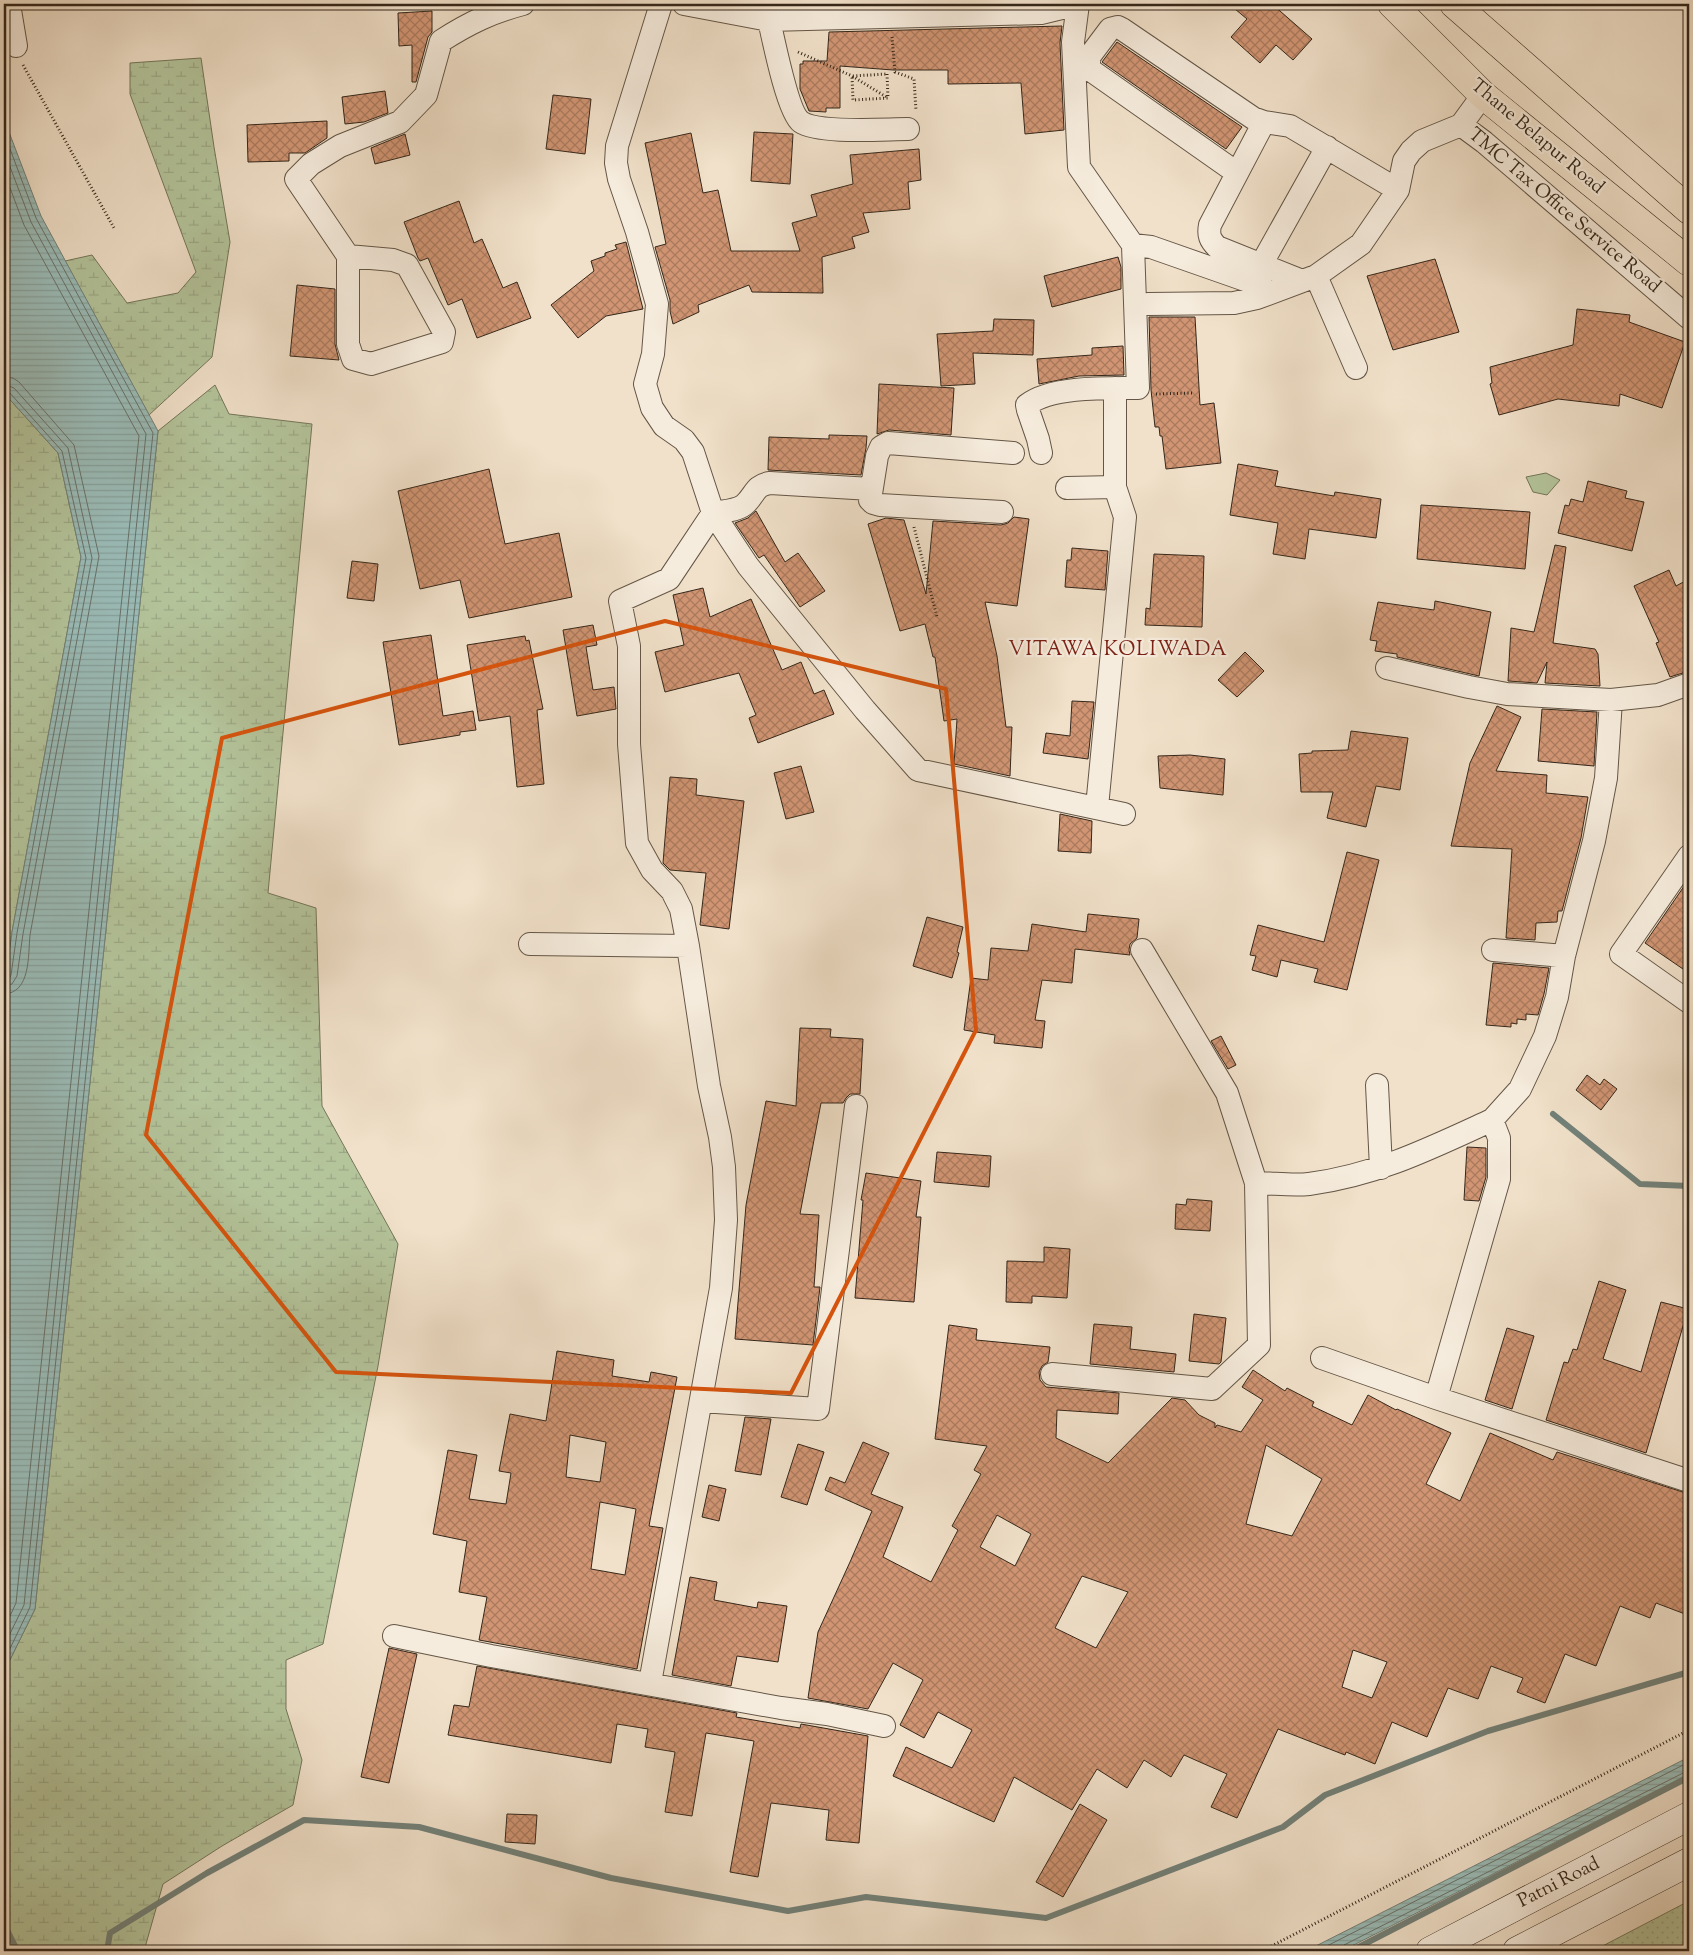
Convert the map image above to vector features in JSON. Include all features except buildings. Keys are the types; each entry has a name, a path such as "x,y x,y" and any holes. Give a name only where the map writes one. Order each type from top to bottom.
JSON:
{"main road":[{"name":"Thane Belapur Road","path":"1392,4 1483,95 1689,262"},
{"path":"1454,4 1689,210"},
{"name":"Patni Road","path":"1430,1951 1689,1816"},
{"path":"1516,1951 1689,1862"}],"street":[{"path":"9,4 16,46"},
{"path":"348,256 393,260 407,265 444,332 442,342 370,364 353,359 348,344 348,256 296,179 311,164 340,146 400,122 426,95 434,72 441,41 464,26 490,13 523,4"},
{"path":"661,4 617,146 616,163 619,179 637,232 657,304 654,354 645,384 652,408 664,426 684,440 693,452 713,513 748,566 865,710 918,770 1124,814"},
{"path":"684,4 768,20 1041,13 1078,4 1073,34 1079,167 1133,245 1138,388 1115,388 1053,394 1033,400 1027,405 1041,453"},
{"path":"768,20 790,105 799,121 810,126 833,129 908,129"},
{"path":"1238,173 1089,69 1089,57 1110,29 1122,29 1253,118 1264,122 1290,126 1398,190"},
{"path":"1073,34 1095,49"},
{"path":"1148,304 1234,303 1256,298 1309,279 1361,244 1398,190 1404,161 1411,151 1422,141 1461,125 1483,95"},
{"path":"1264,122 1210,225 1211,241 1217,247 1261,265 1309,279 1356,368"},
{"name":"TMC Tax Office Service Road","path":"1461,125 1492,148 1689,318"},
{"path":"1261,265 1327,147"},
{"path":"1133,245 1160,250 1251,282 1269,292"},
{"path":"1097,807 1125,517 1115,486 1115,388"},
{"path":"1002,512 873,503 870,500 871,488 877,456 881,447 888,443 1013,453"},
{"path":"650,1683 720,1288 726,1220 723,1160 709,1086 682,909 672,891 652,870 637,843 629,744 629,646 620,601 669,579 713,513 743,505 762,484 770,482 871,488"},
{"path":"1067,488 1115,486"},
{"path":"1387,668 1507,694 1611,700 1658,695 1689,684"},
{"path":"1256,1183 1308,1184 1367,1173 1403,1160 1492,1120 1520,1089 1545,1036 1557,997 1564,956 1594,841 1606,778 1611,700"},
{"path":"1689,856 1620,954 1689,1002"},
{"path":"530,944 688,946"},
{"path":"1052,1374 1212,1388 1259,1345 1256,1183 1227,1093 1142,950"},
{"path":"1493,950 1564,956"},
{"path":"1377,1085 1381,1168"},
{"path":"700,1401 818,1409 856,1106"},
{"path":"1436,1398 1499,1180 1499,1138 1492,1120"},
{"path":"1322,1358 1436,1398 1689,1481"},
{"path":"394,1636 510,1659 781,1708 827,1714 884,1726"}],"path":[{"path":"892,34 895,72 914,79 917,124 908,129"},
{"path":"774,42 852,76 888,98"},
{"path":"16,46 22,64 114,228"},
{"path":"852,76 888,74 888,98"},
{"path":"852,76 854,100 888,98"},
{"path":"1138,388 1154,394 1193,393"},
{"path":"909,507 937,617"},
{"path":"1262,1951 1689,1730"}],"highlighted area":[{"path":"665,621 946,689 976,1030 791,1393 336,1372 146,1135 222,738"}],"green space":[{"path":"201,58 230,242 212,357 149,415 65,261 92,255 127,303 178,293 196,272 130,94 130,63"},
{"path":"215,385 229,414 312,424 268,893 316,908 322,1106 398,1244 378,1366 323,1644 286,1660 286,1709 302,1760 293,1805 222,1846 163,1884 144,1951 4,1951 4,1672 35,1609 158,431"},
{"path":"4,393 58,453 81,557 12,932 4,993"},
{"path":"1546,473 1560,480 1547,495 1533,492 1526,477"},
{"path":"1689,1901 1689,1951 1593,1951"}],"water":[{"path":"4,119 41,216 158,431 35,1609 4,1672 4,993 12,932 81,557 58,453 4,393"},
{"path":"1689,1757 1689,1774 1342,1951 1306,1951"}],"waterway":[{"path":"1553,1114 1640,1184 1689,1186"},
{"path":"107,1951 110,1933 207,1873 304,1820 419,1827 611,1878 788,1911 866,1897 1046,1918 1283,1827 1325,1795 1488,1731 1689,1672"},
{"path":"1351,1951 1689,1777"},
{"path":"4,1924 15,1946 15,1951"}],"district":[{"name":"VITAWA KOLIWADA","path":"1118,650"}]}
